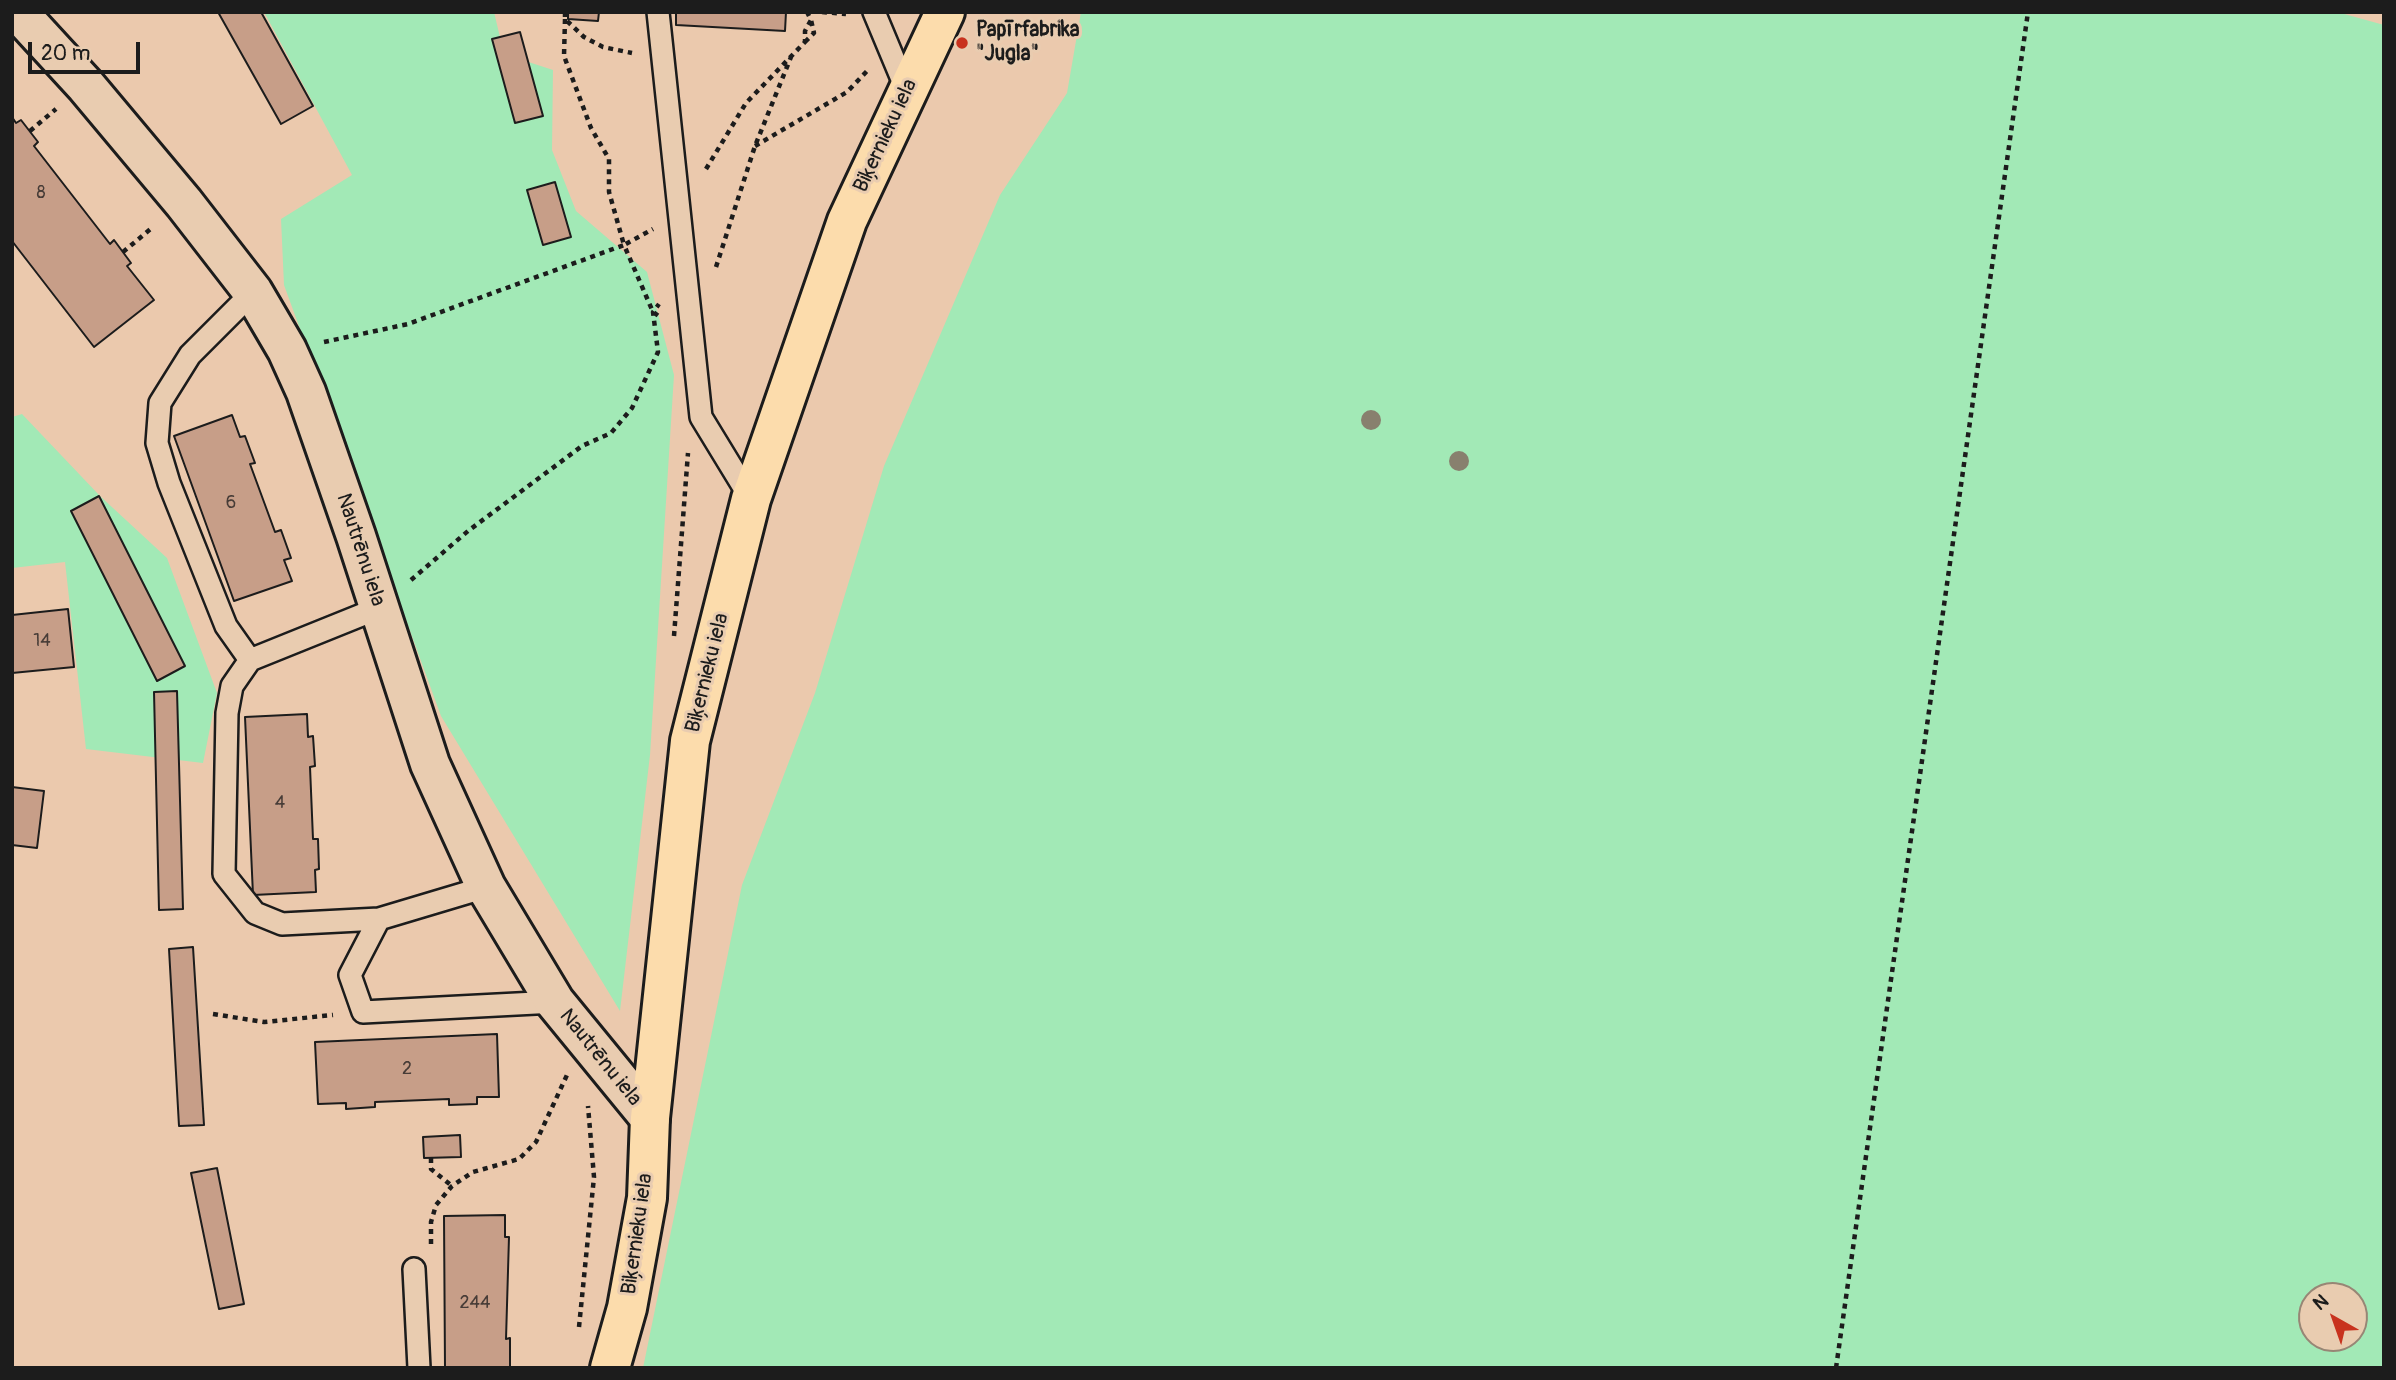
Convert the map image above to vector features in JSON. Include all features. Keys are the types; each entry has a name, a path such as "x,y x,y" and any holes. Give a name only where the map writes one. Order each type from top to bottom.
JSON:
{"main road":[{"name":"Biķernieku iela","path":"610,1368 627,1308 647,1198 650,1118 691,741 751,499 847,221 944,12"}],"street":[{"name":"Nautrēnu iela","path":"18,12 86,86 184,203 253,292 287,350 306,392 430,764 486,887 555,1002 650,1118"}],"lane":[{"path":"658,12 660,58 701,417 751,499"},
{"path":"874,12 907,91"},
{"path":"250,660 226,626 169,483 157,443 160,403 190,355 253,292"},
{"path":"379,608 250,660 232,686 226,713 224,874 255,914 282,924 379,919 486,887"},
{"path":"379,919 350,975 363,1012 555,1002"},
{"path":"414,1269 419,1368"}],"path":[{"path":"287,350 408,324 624,246 679,214 746,103 814,33 807,12"},
{"path":"1836,1368 2028,12"},
{"path":"565,15 583,37 603,47 660,58"},
{"path":"379,608 468,531 582,446 611,433 632,408 657,352 653,312 624,246 608,192 609,159 591,128 564,56 565,15"},
{"path":"805,42 804,31 811,20"},
{"path":"755,146 848,92 889,49"},
{"path":"713,275 755,146 791,57"},
{"path":"653,312 686,272"},
{"path":"653,312 693,340"},
{"path":"214,1014 264,1022 363,1012"},
{"path":"431,1247 431,1222 436,1205 452,1186 472,1172 519,1159 537,1142 564,1077 577,1064 586,1041"},
{"path":"578,1338 594,1177 587,1103"},
{"path":"431,1158 431,1169 452,1186"}],"green space":[{"path":"264,12 494,12 504,54 553,70 552,150 576,211 647,272 674,375 650,755 620,1011 441,716 284,285 281,219 352,175"},
{"path":"1081,12 2337,12 2384,25 2384,1368 643,1368 742,885 815,693 884,466 1000,195 1067,93"},
{"path":"22,414 100,496 167,558 217,693 203,763 86,749 65,562 12,568 12,417"}],"building":[{"path":"218,12 261,12 313,106 281,124"},
{"path":"568,12 599,12 598,21 568,19"},
{"path":"676,12 786,12 785,31 676,25"},
{"path":"520,32 543,116 515,123 492,39"},
{"path":"12,117 16,123 21,120 38,142 34,146 110,244 114,240 131,263 127,266 154,300 94,347 12,241"},
{"path":"555,182 571,237 543,245 527,190"},
{"path":"232,415 240,437 245,436 255,463 250,464 275,532 281,530 291,558 284,560 292,581 234,601 174,436"},
{"path":"99,496 185,666 157,681 71,511"},
{"path":"68,609 74,667 12,673 12,615"},
{"path":"177,691 183,909 159,910 154,692"},
{"path":"307,714 308,737 313,736 315,766 310,767 313,839 318,839 319,869 315,870 316,892 253,895 245,717"},
{"path":"12,787 44,791 37,848 12,845"},
{"path":"193,947 204,1125 179,1126 169,949"},
{"path":"497,1034 499,1097 477,1097 477,1104 449,1105 449,1099 375,1102 375,1107 346,1109 346,1103 318,1104 315,1042"},
{"path":"460,1135 461,1157 424,1158 423,1137"},
{"path":"217,1168 244,1304 219,1309 191,1173"},
{"path":"505,1215 505,1237 509,1237 506,1339 510,1338 510,1368 445,1368 444,1216"}],"place":[{"name":"Papīrfabrika \"Jugla\"","path":"962,43"}]}
